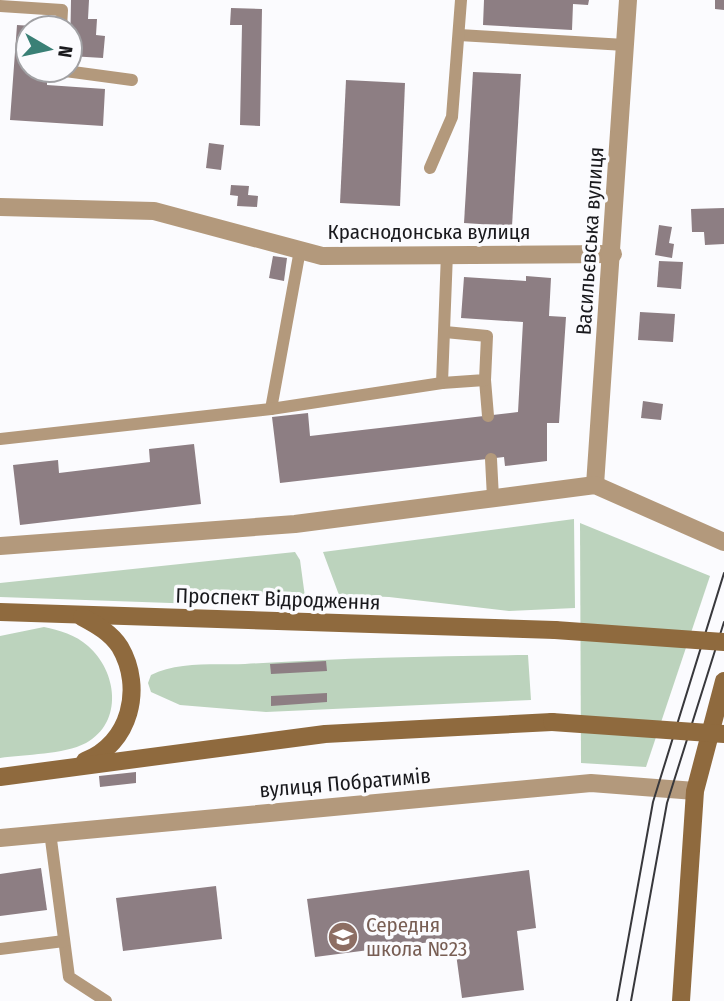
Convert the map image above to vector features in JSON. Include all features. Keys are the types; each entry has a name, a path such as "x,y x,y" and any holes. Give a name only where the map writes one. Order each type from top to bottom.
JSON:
{"main road":[{"name":"Проспект Відродження","path":"0,612 555,630 724,642"},
{"path":"72,766 95,757 114,740 128,719 133,694 130,669 119,646 101,627 79,616"},
{"path":"683,996 695,791 724,681"},
{"path":"1,776 325,734 552,722 724,734"}],"street":[{"name":"Васильєвська вулиця","path":"595,485 613,254 628,0"},
{"name":"Краснодонська вулиця","path":"0,207 154,211 322,256 410,258 447,253 613,254"},
{"path":"0,547 295,524 595,485 724,542"},
{"name":"вулиця Побратимів","path":"0,838 591,783 695,791"}],"lane":[{"path":"430,168 452,117 461,0"},
{"path":"0,6 62,10 62,14"},
{"path":"459,35 625,45"},
{"path":"84,74 132,80"},
{"path":"271,410 300,250"},
{"path":"442,383 447,253"},
{"path":"445,332 487,335 485,380 488,416"},
{"path":"0,439 271,410 442,383 485,380"},
{"path":"491,458 493,498"},
{"path":"50,832 69,977 106,1001"},
{"path":"0,949 64,941"}],"green space":[{"path":"574,519 575,608 509,611 389,597 339,595 323,552"},
{"path":"580,523 710,576 646,767 581,763"},
{"path":"295,552 300,560 305,597 200,592 199,604 0,597 0,583"},
{"path":"44,627 78,639 98,656 110,682 111,710 98,734 77,747 0,758 0,636"},
{"path":"528,655 531,700 266,712 180,705 151,692 148,683 151,675 161,671 197,665"}],"building":[{"path":"71,0 89,0 88,19 97,19 96,35 105,36 103,58 84,57 84,14 71,14"},
{"path":"484,0 589,0 588,5 573,4 572,30 483,25"},
{"path":"715,0 724,0 724,10 715,9"},
{"path":"231,8 262,9 260,126 240,125 242,25 230,25"},
{"path":"14,66 14,84 105,89 103,126 10,120"},
{"path":"473,72 521,74 512,226 464,223"},
{"path":"346,80 405,83 400,206 340,203"},
{"path":"209,143 224,145 221,170 206,168"},
{"path":"231,185 249,186 248,195 258,196 257,207 237,206 238,196 230,195"},
{"path":"724,208 724,244 705,245 704,232 692,232 691,209"},
{"path":"659,225 672,227 669,243 674,244 672,258 655,255"},
{"path":"273,256 287,258 284,281 269,278"},
{"path":"659,261 683,262 681,289 657,287"},
{"path":"526,276 551,278 549,316 566,317 559,423 547,423 547,461 505,466 504,457 280,483 272,417 308,413 310,436 518,412 523,322 461,318 464,277 526,281"},
{"path":"640,312 675,314 673,342 638,340"},
{"path":"643,401 663,404 661,420 641,418"},
{"path":"194,444 201,504 20,525 13,465 58,460 59,473 150,462 149,449"},
{"path":"202,594 235,595 235,604 202,604"},
{"path":"326,661 327,671 271,674 270,664"},
{"path":"327,693 327,702 271,706 271,696"},
{"path":"136,772 136,783 100,787 99,776"},
{"path":"41,868 47,910 0,916 0,874"},
{"path":"529,870 536,928 517,931 524,990 462,998 454,939 315,957 307,899"},
{"path":"216,886 222,939 123,951 116,898"}],"tram line":[{"path":"617,1001 653,802 724,573"},
{"path":"631,1001 667,803 724,622"}],"place":[{"name":"Середня школа №23","path":"343,937"}]}
